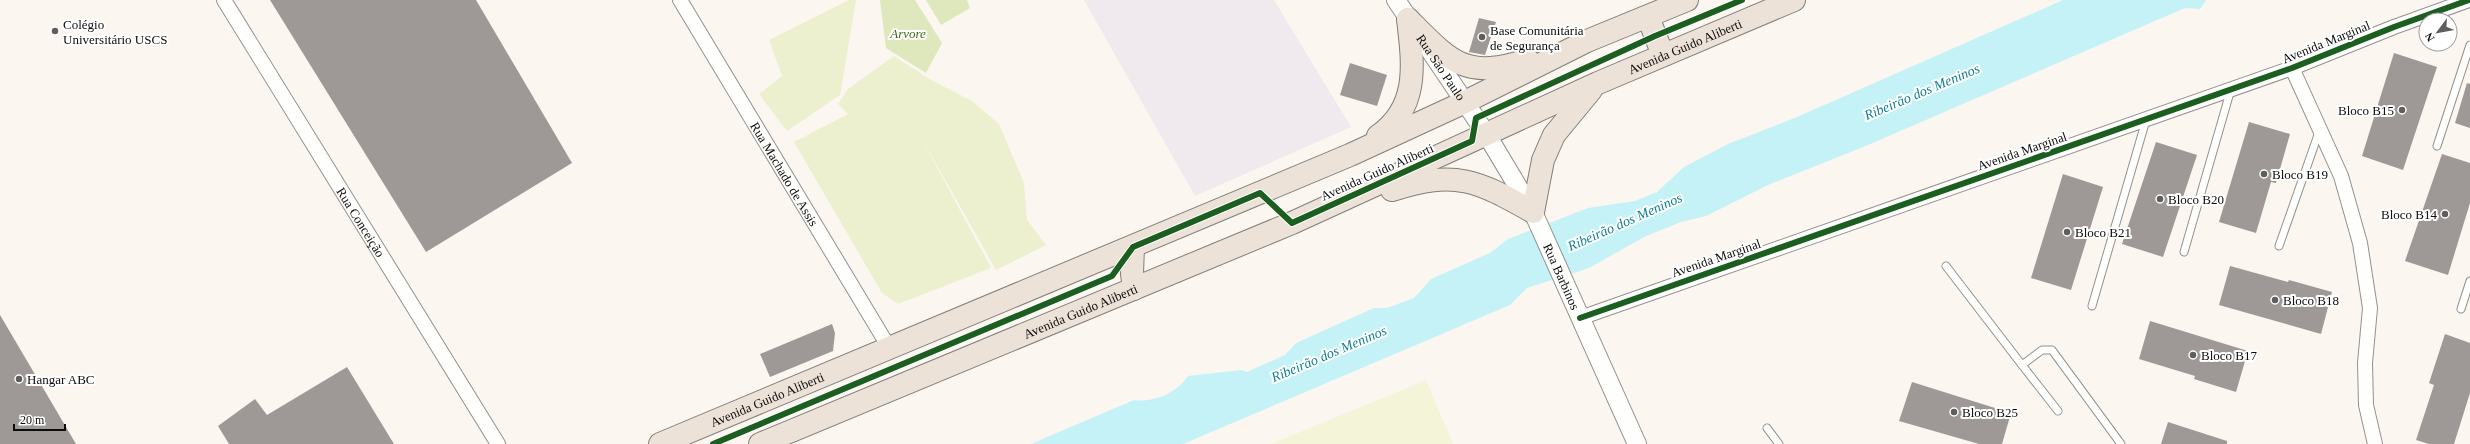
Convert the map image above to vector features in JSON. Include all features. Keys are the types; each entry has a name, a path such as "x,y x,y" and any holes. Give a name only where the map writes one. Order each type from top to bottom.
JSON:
{"main road":[{"name":"Avenida Guido Aliberti","path":"660,444 890,349 1350,155 1465,102 1587,41 1687,0"},
{"name":"Avenida Guido Aliberti","path":"760,444 1292,223 1598,83 1794,0"},
{"path":"1648,17 1663,55"},
{"path":"1408,19 1446,57 1464,65 1483,69 1510,66 1587,41"},
{"path":"1350,155 1387,129 1402,111 1411,85 1414,65 1408,19"},
{"path":"1292,223 1415,182 1443,178 1467,180 1491,188 1535,217 1543,160 1554,135 1598,83"},
{"path":"1133,247 1132,274 1134,289"}],"street":[{"name":"Rua Conceição","path":"224,0 498,444"},
{"name":"Rua Machado de Assis","path":"680,0 890,349"},
{"name":"Rua São Paulo","path":"1396,0 1487,134"},
{"name":"Avenida Marginal","path":"1580,318 2292,68 2394,27 2469,0"},
{"path":"2292,68 2341,176 2364,268 2370,308 2365,364 2366,405 2375,444"},
{"name":"Rua Barbinos","path":"1487,134 1535,217 1637,444"}],"lane":[{"path":"2437,146 2470,45"},
{"path":"2184,252 2231,89"},
{"path":"2092,306 2146,119"},
{"path":"2279,246 2320,130"},
{"path":"1946,266 2058,411"},
{"path":"2461,309 2470,281"},
{"path":"2022,365 2042,350 2052,350 2121,444"},
{"path":"1767,428 1779,444"}],"shaded area":[{"path":"1084,0 1274,0 1351,127 1195,196"}],"green space":[{"path":"849,0 856,0 840,95 787,131 759,94 782,76 769,40"},
{"name":"Arvore","path":"880,0 915,0 942,43 926,73 886,48"},
{"path":"926,0 967,0 970,8 941,25"},
{"path":"894,56 931,80 972,101 999,124 1024,183 1027,220 1046,245 996,270 918,132 991,268 898,304 882,293 794,142 848,114 838,104 848,89"},
{"path":"1426,380 1453,444 1271,444"}],"water":[{"name":"Ribeirão dos Meninos","path":"2063,0 2206,0 2200,9 2185,8 1868,145 1768,185 1706,216 1681,222 1644,237 1589,268 1527,288 1510,305 1183,444 1031,444 1134,400 1149,400 1164,396 1178,387 1188,376 1241,370 1247,372 1285,355 1296,343 1374,308 1387,308 1414,298 1431,279 1490,253 1508,239 1588,208 1635,201 1657,192 1684,167 1728,144 1797,117"}],"building":[{"path":"270,0 476,0 572,163 426,252"},
{"name":"Base Comunitária de Segurança","path":"1479,18 1496,22 1485,55 1469,52"},
{"name":"Bloco B15","path":"2394,53 2437,67 2403,170 2362,156"},
{"path":"1350,63 1387,75 1377,106 1340,95"},
{"path":"2467,83 2470,84 2470,128 2455,123"},
{"name":"Bloco B19","path":"2249,122 2290,134 2276,183 2271,182 2256,233 2219,222"},
{"name":"Bloco B20","path":"2156,142 2197,155 2163,257 2122,244"},
{"name":"Bloco B14","path":"2442,154 2470,163 2470,203 2448,275 2405,261"},
{"name":"Bloco B21","path":"2063,174 2103,187 2071,290 2031,278"},
{"name":"Bloco B18","path":"2230,266 2332,292 2321,334 2219,305"},
{"name":"Hangar ABC","path":"0,315 76,444 0,444"},
{"name":"Bloco B17","path":"2150,321 2248,351 2236,392 2194,379 2195,376 2139,359"},
{"path":"832,324 835,333 833,351 770,377 760,354"},
{"path":"2445,334 2470,343 2470,393 2454,444 2429,444 2416,440 2434,385 2429,383"},
{"path":"347,367 394,444 229,444 218,426 255,399 267,415"},
{"name":"Bloco B25","path":"1912,382 2011,413 2002,444 1979,444 1899,421"},
{"path":"2168,422 2227,441 2227,444 2161,444"}],"cycle path":[{"path":"713,444 1112,276 1133,247 1260,193 1292,223 1472,141 1476,118 1655,36 1742,0"},
{"path":"1580,318 2292,68 2394,27 2469,0"}],"place":[{"name":"Colégio Universitário USCS","path":"55,31"},
{"name":"Base Comunitária de Segurança","path":"1482,37"},
{"name":"Bloco B15","path":"2402,110"},
{"name":"Bloco B19","path":"2264,174"},
{"name":"Bloco B20","path":"2160,199"},
{"name":"Bloco B14","path":"2445,214"},
{"name":"Bloco B21","path":"2067,232"},
{"name":"Bloco B18","path":"2275,300"},
{"name":"Bloco B17","path":"2193,355"},
{"name":"Hangar ABC","path":"19,379"},
{"name":"Bloco B25","path":"1954,412"}]}
